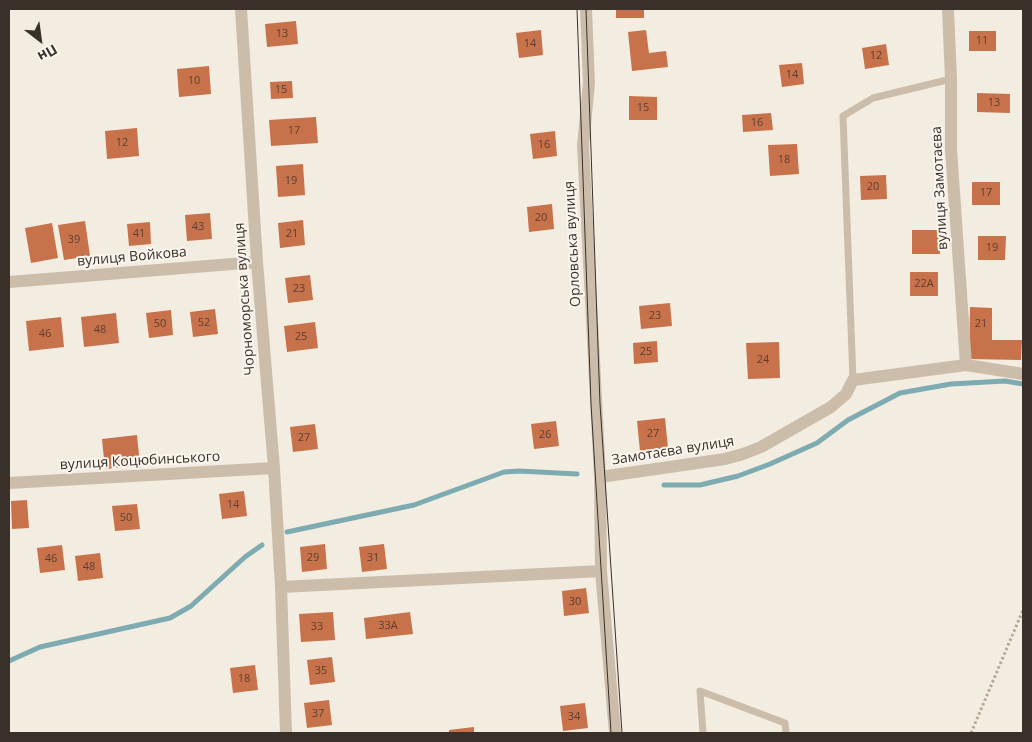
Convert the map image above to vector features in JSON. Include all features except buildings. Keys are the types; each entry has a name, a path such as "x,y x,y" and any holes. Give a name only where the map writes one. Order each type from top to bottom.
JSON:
{"street":[{"name":"Чорноморська вулиця","path":"242,9 257,262 274,468 281,587 286,733"},
{"name":"Орловська вулиця","path":"586,9 589,83 583,146 600,477 601,571 614,733"},
{"name":"вулиця Замотаєва","path":"948,9 951,149 966,365"},
{"name":"вулиця Войкова","path":"9,282 257,262"},
{"path":"853,380 966,365 1023,374"},
{"name":"Замотаєва вулиця","path":"600,477 725,459 743,454 760,447 831,407 846,394 853,380"},
{"name":"вулиця Коцюбинського","path":"9,483 274,468"},
{"path":"281,587 601,571"}],"lane":[{"path":"853,380 843,116 873,98 951,79"},
{"path":"703,733 700,691 785,723 786,733"}],"path":[{"path":"972,733 1023,610"}],"waterway":[{"path":"664,485 700,485 738,476 770,464 817,443 848,420 900,393 951,384 1005,381 1023,384"},
{"path":"287,532 414,505 504,472 577,474"},
{"path":"9,661 40,647 170,618 191,606 245,557 262,545"}],"tram line":[{"path":"577,9 591,404 611,733"},
{"path":"586,9 600,404 622,733"}]}
